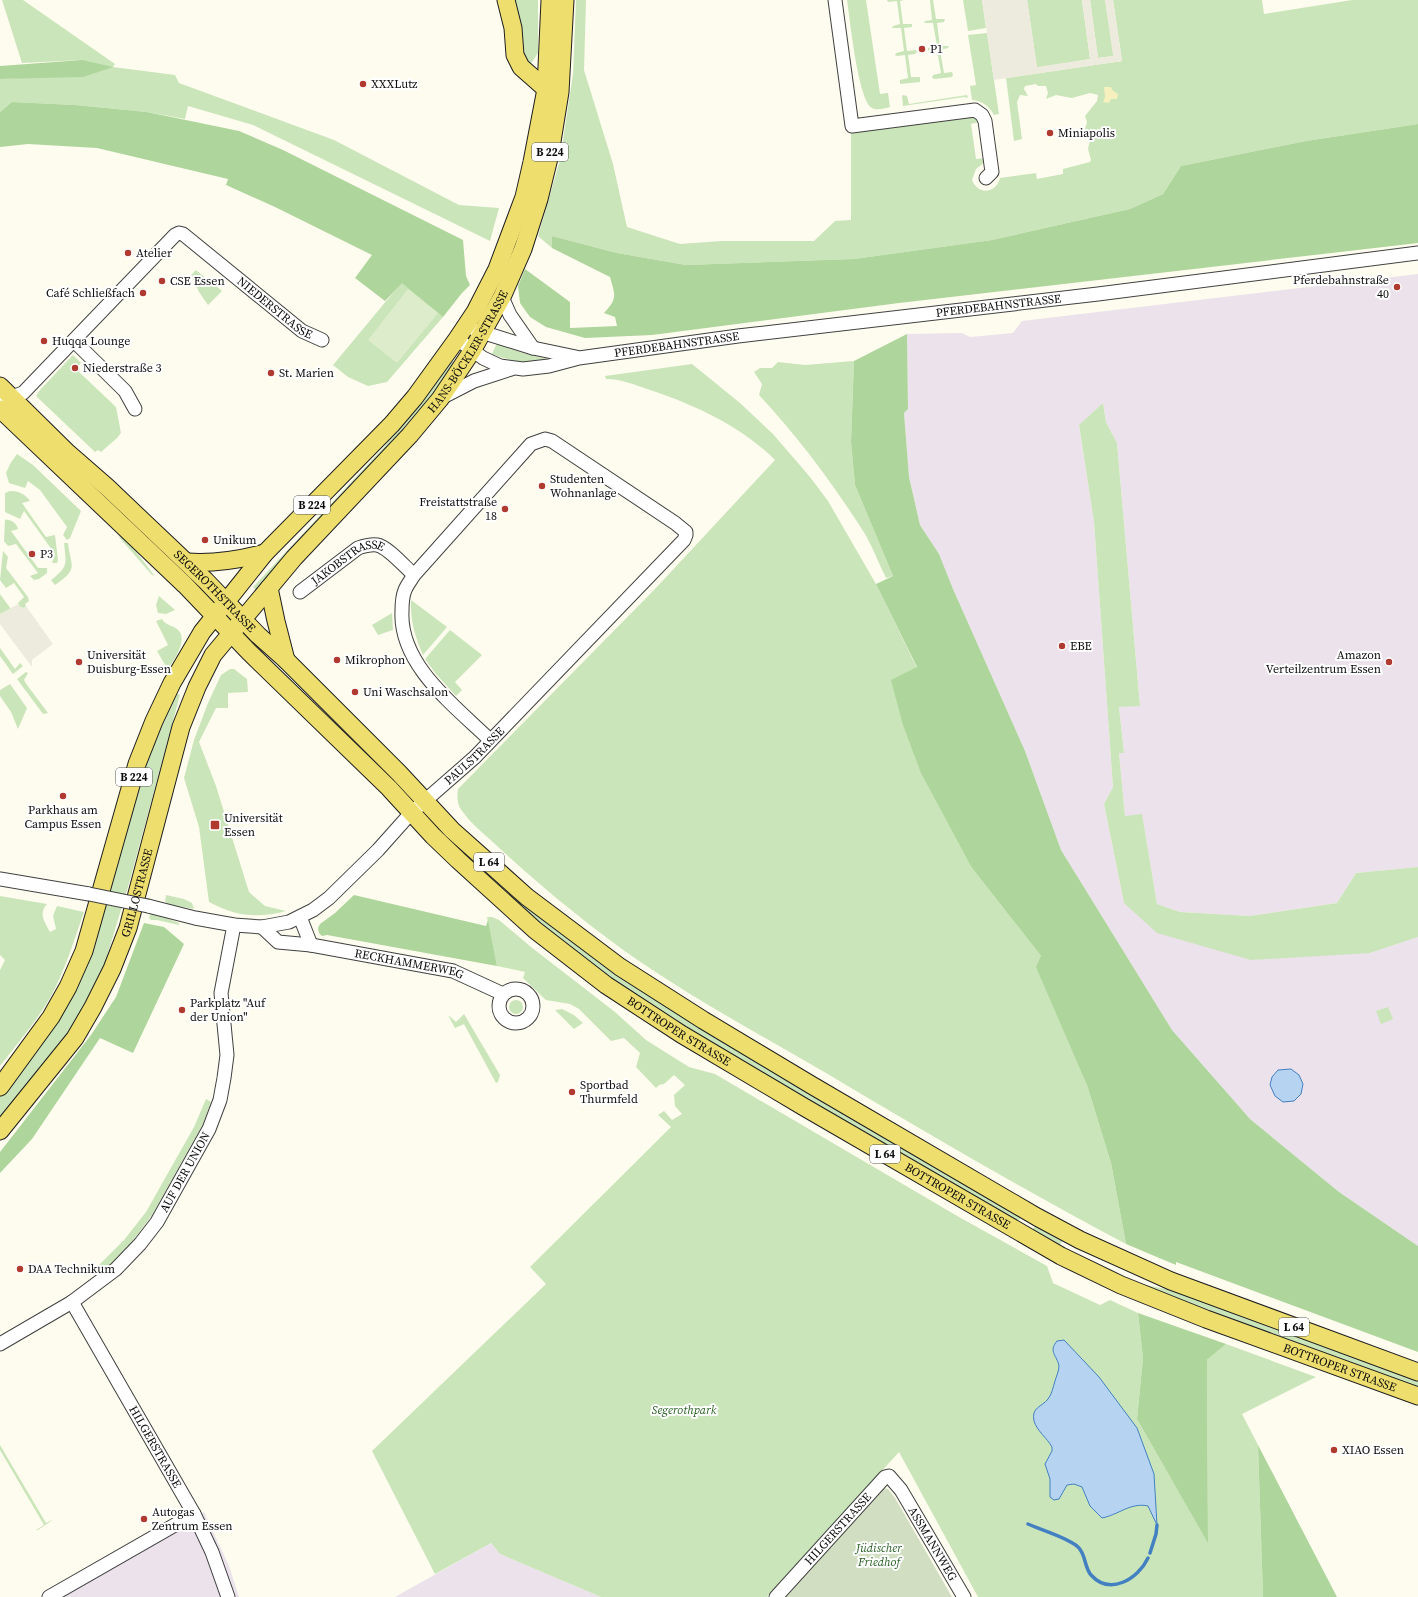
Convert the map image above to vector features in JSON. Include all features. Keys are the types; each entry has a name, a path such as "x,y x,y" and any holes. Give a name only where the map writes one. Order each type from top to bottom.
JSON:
{"main road":[{"path":"506,0 514,28 515,55 521,67 546,89"},
{"name":"HANS-BÖCKLER-STRASSE","path":"227,601 266,553 392,424 415,397 461,334 475,312 496,269 522,204 532,162 546,89 550,0"},
{"name":"HANS-BÖCKLER-STRASSE","path":"230,633 294,558 410,435 440,399 472,351 502,297 523,249 537,206 550,154 560,92 565,25 565,0"},
{"name":"SEGEROTHSTRASSE","path":"3,398 108,487 187,562 227,601 258,635 286,660 399,773 425,801"},
{"name":"SEGEROTHSTRASSE","path":"3,398 230,633 389,788 411,813"},
{"path":"187,562 228,562 266,553"},
{"path":"269,588 286,660"},
{"name":"B 224","path":"0,1087 32,1045 51,1017 68,987 84,951 137,764 154,721 187,657 202,632 227,601"},
{"name":"GRILLOSTRASSE","path":"0,1131 75,1038 93,1007 112,969 128,928 181,727 196,687 213,655 230,633"},
{"name":"BOTTROPER STRASSE","path":"425,801 452,830 527,897 620,967 703,1020 1030,1213 1080,1240 1171,1281 1418,1372"},
{"name":"BOTTROPER STRASSE","path":"411,813 433,836 502,901 535,930 606,985 681,1034 1061,1256 1121,1285 1206,1319 1418,1396"},
{"path":"1061,1256 1080,1240"}],"street":[{"path":"835,0 852,126 975,110 982,115 985,121 992,172 986,178"},
{"name":"NIEDERSTRASSE","path":"3,398 23,392 175,235 179,233 183,234 302,331 322,340"},
{"name":"PFERDEBAHNSTRASSE","path":"579,358 533,348 482,332 461,334 472,351 500,366 511,369 535,368 579,358 738,336 1083,296 1418,252"},
{"path":"502,297 510,315 533,348"},
{"path":"74,341 125,390 135,409"},
{"path":"440,399 474,381 511,369"},
{"name":"PAULSTRASSE","path":"234,925 262,927 289,922 300,917 329,898 378,850 411,813 475,757 679,546 686,535 686,532 552,440 537,440 530,444 414,575"},
{"name":"JAKOBSTRASSE","path":"300,592 358,548 366,545 377,545 386,550 414,575"},
{"path":"414,575 404,591 402,602 402,624 409,647 415,660 436,688 490,740"},
{"path":"0,879 89,894 234,925"},
{"path":"300,917 311,945"},
{"name":"AUF DER UNION","path":"0,1344 72,1302 116,1269 140,1244 157,1222 209,1129 220,1100 227,1055 221,992 234,925"},
{"name":"RECKHAMMERWEG","path":"262,927 278,942 311,945 453,971 503,994"},
{"name":"HILGERSTRASSE","path":"72,1302 194,1514 212,1552 228,1597"},
{"name":"HILGERSTRASSE","path":"776,1597 885,1477 889,1476 900,1490"},
{"name":"ASSMANNWEG","path":"900,1490 964,1597"},
{"path":"48,1597 194,1514"}],"shaded area":[{"path":"982,0 1027,0 1037,67 1090,59 1082,0 1090,0 1098,58 1113,56 1105,0 1113,0 1122,61 994,80"},
{"path":"1418,274 1418,867 1356,873 1337,903 1250,916 1180,912 1157,904 1142,815 1125,816 1119,753 1124,752 1119,707 1140,705 1117,443 1106,422 1103,403 1079,426 1094,522 1113,787 1104,804 1124,903 1370,953 1418,937 1418,1246 1339,1192 1250,1119 1172,1030 1061,850 1025,751 939,554 920,525 909,477 904,413 908,409 907,334 962,333 970,337 1013,333 1022,321"},
{"path":"18,604 20,607 24,608 26,606 53,644 32,660 32,667 0,624 0,614"},
{"path":"204,1512 229,1566 239,1597 53,1597"},
{"path":"491,1543 500,1554 601,1597 395,1597"}],"green space":[{"path":"2,0 23,0 115,64 113,67 175,75 179,83 334,140 459,205 499,208 490,241 253,125 188,106 185,119 147,112 75,105 12,102 0,112 0,79 11,79 82,60 22,63"},
{"path":"513,0 538,0 538,53 530,65 523,57"},
{"path":"576,0 586,0 584,70 613,164 627,227 680,244 721,241 814,241 835,221 851,220 851,131 974,115 980,122 971,124 976,159 985,158 985,162 976,169 972,180 978,188 987,191 995,187 1000,178 1036,173 1037,179 1063,174 1063,169 1090,162 1091,160 1088,149 1090,140 1085,129 1087,122 1085,116 1097,101 1098,95 1090,93 1072,98 1056,95 1046,99 1048,93 1046,86 1038,86 1036,84 1025,86 1024,89 1028,96 1020,95 1017,102 1022,139 1014,141 1006,78 1122,61 1113,0 1262,0 1264,14 1352,0 1418,0 1418,124 1306,141 1181,166 1163,194 1130,209 992,240 854,259 686,265 617,253 552,236 552,248 538,236 560,160 573,74"},
{"path":"847,0 866,0 880,94 888,93 890,107 874,109 867,102 859,75"},
{"path":"887,0 904,0 900,1 903,24 912,24 912,27 904,28 907,51 916,50 917,52 915,54 908,55 911,77 920,77 920,82 900,84 900,80 908,78 905,55 895,55 896,53 904,51 901,28 892,28 893,26 900,24 897,1 888,2"},
{"path":"930,0 933,0 936,19 945,19 944,22 937,23 940,46 949,46 948,48 940,50 944,73 952,72 952,77 932,78 933,75 941,73 937,50 928,50 928,48 937,46 933,23 924,23 925,21 932,20"},
{"path":"963,0 982,0 986,28 968,31"},
{"path":"1027,0 1082,0 1090,59 1037,68"},
{"path":"1090,0 1105,0 1114,56 1098,58"},
{"path":"987,33 999,114 994,115 985,104 972,100 970,86 976,85 968,35"},
{"path":"82,60 113,67 83,77 0,79 0,66"},
{"path":"903,95 907,96 909,104 967,95 968,98 964,97 903,106"},
{"path":"12,102 75,105 147,112 239,131 283,150 463,240 466,276 470,285 443,317 402,283 385,301 355,278 372,255 275,207 226,185 228,179 97,148 28,144 0,147 0,112"},
{"path":"1418,124 1418,243 899,303 652,335 585,338 546,327 530,317 520,303 518,286 525,269 570,302 570,328 617,326 615,317 604,313 612,304 614,296 610,277 552,248 552,236 617,253 686,265 854,259 992,240 1130,209 1163,194 1181,166 1306,141"},
{"path":"196,270 222,291 208,305 199,292 191,275"},
{"path":"402,282 443,317 387,382 368,386 348,377 333,365"},
{"path":"408,289 438,313 397,363 368,340"},
{"path":"907,334 908,409 904,413 909,477 920,525 939,554 1025,751 1061,850 1172,1030 1250,1119 1339,1192 1418,1246 1418,1352 1176,1262 1176,1265 1126,1244 1111,1163 1087,1085 1036,967 1041,956 972,868 921,773 903,725 891,680 917,667 876,584 893,576 855,485 851,442 854,361"},
{"path":"497,343 523,353 547,359 548,361 533,363 512,360 492,354"},
{"path":"73,355 81,363 78,366 80,369 78,371 116,407 121,433 101,452 98,450 95,452 36,396"},
{"path":"450,361 455,363 432,395 256,590 253,587 384,447"},
{"path":"854,361 851,442 855,485 893,576 886,578 865,534 841,498 802,445 759,395 762,384 754,372 760,368 772,368 778,362 805,365"},
{"path":"692,364 740,403 773,434 810,477 828,501 876,584 917,668 972,868 1041,956 1087,1085 1111,1163 1126,1244 1050,1203 900,1117 664,978 604,936 548,891 476,827 460,808 458,803 458,789 654,590 775,460 747,437 717,418 684,402 634,384 606,379 605,376"},
{"path":"1103,403 1106,422 1117,443 1140,706 1119,707 1124,753 1119,753 1125,816 1142,814 1157,904 1180,912 1250,916 1337,903 1356,873 1418,867 1418,937 1370,953 1251,960 1157,933 1124,903 1104,804 1113,787 1094,522 1079,425"},
{"path":"17,454 33,465 81,511 70,538 67,540 63,535 67,527 40,490 28,481 25,488 9,483 6,473"},
{"path":"10,491 22,493 30,501 22,503 46,537 55,535 58,560 57,563 52,563 55,554 24,511 20,519 5,512 5,493"},
{"path":"5,520 11,521 16,525 18,529 11,531 38,568 47,568 47,573 39,579 34,580 30,576 38,573 16,544 8,546 4,541"},
{"path":"118,536 127,540 154,575 152,575"},
{"path":"64,543 68,543 72,567 68,575 55,585 51,580 64,568 66,560"},
{"path":"3,551 8,557 6,568 28,597 29,601 25,604 26,606 24,608 20,607 18,603 24,597 14,583 6,588 0,580"},
{"path":"0,594 11,609 0,614"},
{"path":"159,596 175,610 166,614 158,613 156,605"},
{"path":"411,600 447,627 423,655 414,628 411,614"},
{"path":"392,613 393,630 378,635 372,625"},
{"path":"162,619 165,623 177,629 181,633 182,638 179,650 168,670 157,651 168,645 156,621"},
{"path":"450,630 482,655 455,682 462,690 456,696 436,674 425,659"},
{"path":"0,648 15,669 20,663 23,666 13,674 0,656"},
{"path":"230,669 234,669 247,679 248,692 228,693 228,708 216,708 199,742 216,786 249,892 265,906 286,911 265,915 246,915 237,913 209,902 199,827 184,778 194,740 208,703 221,675"},
{"path":"26,672 28,673 24,680 48,713 43,714 17,679"},
{"path":"10,684 27,708 18,729 11,712 0,696 0,690"},
{"path":"175,693 180,695 130,880 104,966 81,1012 58,1050 0,1120 0,1095 44,1041 131,810 152,745"},
{"path":"445,834 509,893 605,965 1022,1216 1017,1223 814,1105 642,1000 593,966 506,897 442,837"},
{"path":"166,895 184,899 192,903 194,909 167,904 165,901"},
{"path":"354,895 486,926 488,920 497,966 327,935 322,936 319,933 318,928 320,924 335,913"},
{"path":"0,896 47,904 43,911 43,918 50,932 56,929 53,916 57,906 84,912 65,966 50,998 33,1024 0,1066 0,970 5,960 0,955"},
{"path":"151,912 179,923 179,925 151,920 149,918"},
{"name":"Segerothpark","path":"487,917 492,917 499,920 531,947 615,1012 646,1040 689,1067 715,1074 959,1217 1047,1266 1053,1283 1100,1305 1110,1300 1138,1313 1143,1358 1137,1419 1208,1542 1207,1360 1226,1344 1316,1377 1242,1414 1258,1445 1263,1597 978,1597 899,1452 767,1597 601,1597 500,1554 491,1543 435,1574 372,1451 546,1284 530,1267 671,1127 658,1115 664,1111 672,1120 682,1114 675,1106 674,1095 685,1085 674,1075 664,1084 659,1085 656,1088 636,1067 640,1053 624,1038 611,1041 579,1009 570,1004 546,1000 523,978 525,972 497,966"},
{"path":"144,923 164,927 184,944 133,1053 100,1038 32,1139 0,1173 0,1152 91,1035 116,997"},
{"path":"516,1000 521,1002 523,1007 521,1012 516,1014 511,1012 509,1007 511,1002"},
{"path":"1388,1007 1393,1019 1381,1024 1376,1011"},
{"path":"562,1009 574,1015 583,1023 574,1029 555,1010"},
{"path":"464,1014 500,1075 498,1082 496,1083 464,1024 455,1028 448,1015 456,1022"},
{"path":"206,1099 211,1102 202,1126 152,1215 131,1243 105,1270 93,1275 91,1273 124,1240 146,1212 194,1127"},
{"path":"1036,1224 1064,1239 1059,1246 1032,1231"},
{"path":"1137,1283 1184,1293 1418,1379 1418,1389 1186,1304"},
{"path":"1138,1313 1226,1344 1207,1360 1208,1543 1137,1419 1143,1358"},
{"path":"0,1445 46,1523 54,1519 38,1530 36,1530 44,1525 0,1450"},
{"path":"1258,1445 1337,1597 1263,1597"},
{"name":"Jüdischer Friedhof","path":"883,1488 888,1489 895,1498 952,1597 784,1597"}],"sand":[{"path":"1104,87 1111,87 1112,90 1118,94 1117,99 1111,99 1109,103 1103,102 1105,97"}],"water":[{"path":"1291,1069 1299,1075 1303,1084 1301,1094 1294,1101 1283,1102 1275,1096 1270,1085 1272,1077 1278,1070"},
{"path":"1064,1340 1099,1377 1137,1428 1154,1474 1157,1525 1148,1506 1142,1505 1130,1507 1102,1518 1090,1506 1082,1487 1074,1484 1067,1485 1059,1499 1054,1500 1050,1497 1050,1479 1045,1464 1052,1451 1052,1447 1037,1428 1033,1416 1036,1410 1046,1402 1051,1393 1059,1366 1053,1348 1057,1341"}],"waterway":[{"path":"1028,1524 1062,1537 1078,1547 1081,1550 1091,1575 1098,1581 1107,1584 1115,1584 1131,1578 1138,1572 1148,1558"},
{"path":"1150,1553 1156,1534 1157,1525"}],"place":[{"name":"P1","path":"922,49"},
{"name":"XXXLutz","path":"363,84"},
{"name":"Miniapolis","path":"1050,133"},
{"name":"Atelier","path":"128,253"},
{"name":"CSE Essen","path":"162,281"},
{"name":"Pferdebahnstraße 40","path":"1397,287"},
{"name":"Café Schließfach","path":"143,293"},
{"name":"Huqqa Lounge","path":"44,341"},
{"name":"Niederstraße 3","path":"75,368"},
{"name":"St. Marien","path":"271,373"},
{"name":"Studenten Wohnanlage","path":"542,486"},
{"name":"Freistattstraße 18","path":"505,509"},
{"name":"Unikum","path":"205,540"},
{"name":"P3","path":"32,554"},
{"name":"EBE","path":"1062,646"},
{"name":"Mikrophon","path":"337,660"},
{"name":"Universität Duisburg-Essen","path":"79,662"},
{"name":"Amazon Verteilzentrum Essen","path":"1389,662"},
{"name":"Uni Waschsalon","path":"355,692"},
{"name":"Parkhaus am Campus Essen","path":"63,796"},
{"name":"Universität Essen","path":"215,825"},
{"name":"Parkplatz \"Auf der Union\"","path":"182,1010"},
{"name":"Sportbad Thurmfeld","path":"572,1092"},
{"name":"DAA Technikum","path":"20,1269"},
{"name":"XIAO Essen","path":"1334,1450"},
{"name":"Autogas Zentrum Essen","path":"144,1519"}]}
